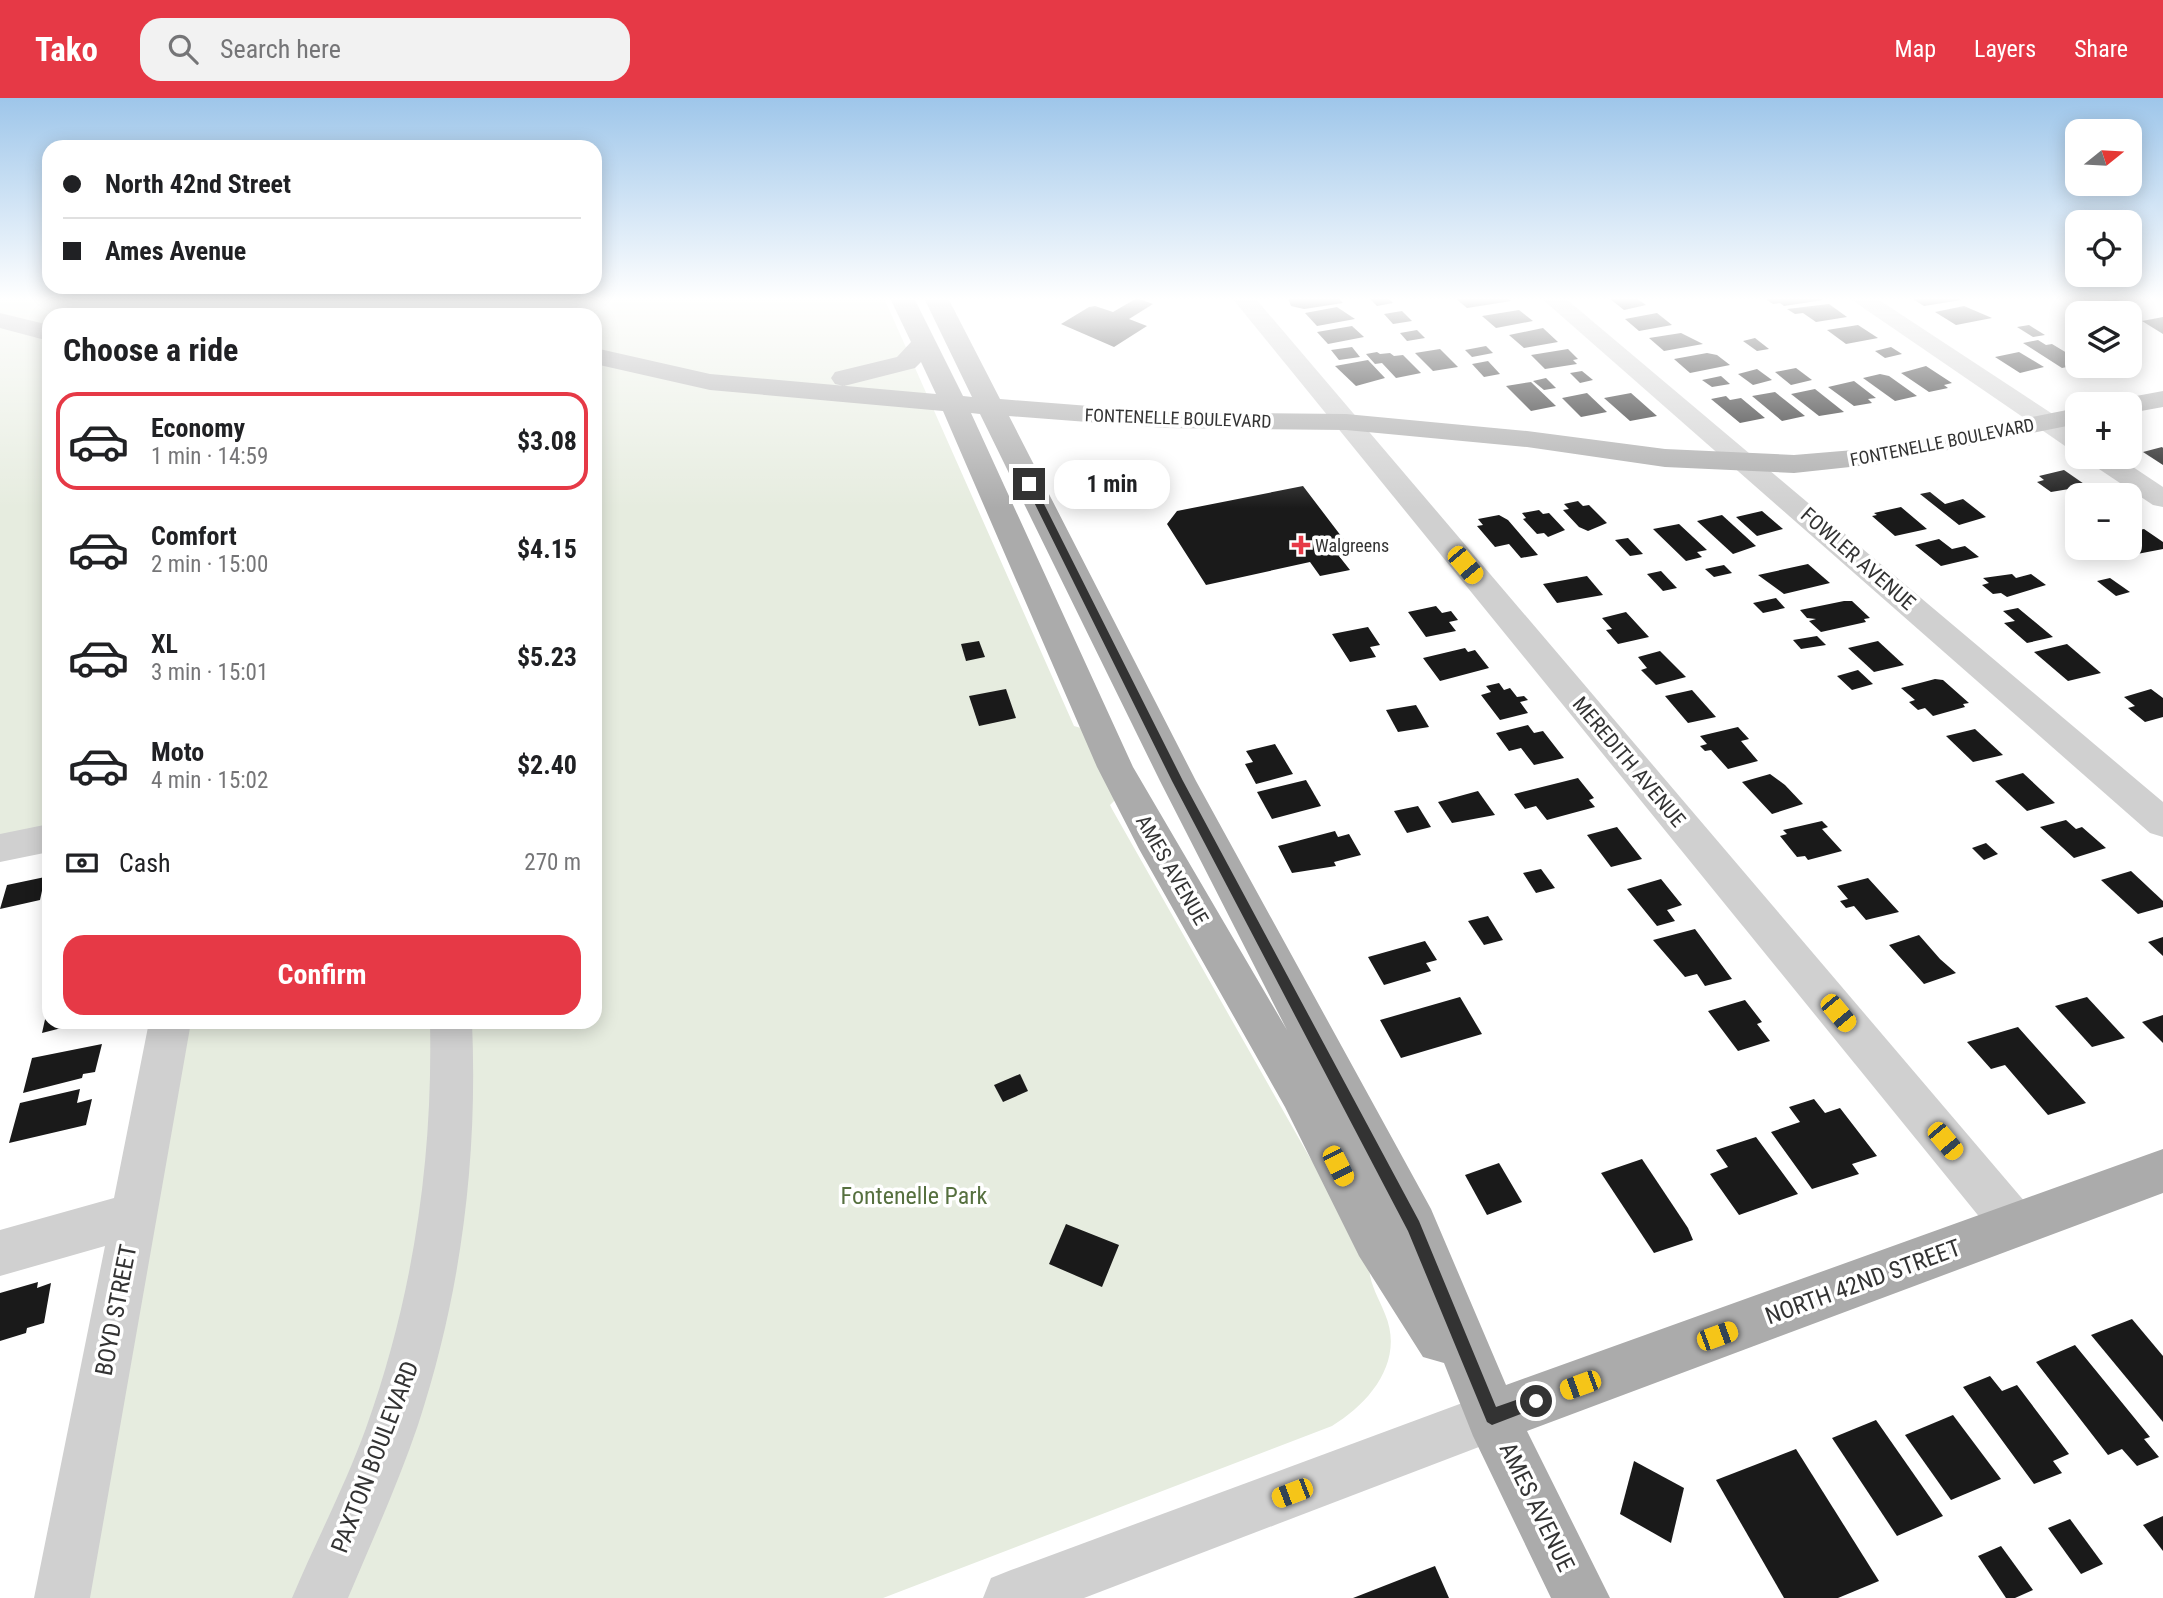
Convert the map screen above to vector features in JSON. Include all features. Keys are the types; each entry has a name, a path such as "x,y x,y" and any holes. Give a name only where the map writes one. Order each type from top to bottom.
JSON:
{"main road":[{"name":"FONTENELLE BOULEVARD","path":"653,368 749,388 968,397 1227,403 1346,422 1539,440 1665,457 1794,464 1850,460 2065,418"},
{"name":"FONTENELLE BOULEVARD","path":"762,368 1094,415 1166,420 1346,422"},
{"path":"844,378 885,368"},
{"name":"AMES AVENUE","path":"944,368 1017,460 1178,781 1414,1226 1492,1417 1581,1598"},
{"name":"AMES AVENUE","path":"959,368 968,397 1115,767 1153,839 1301,1093 1376,1239 1492,1417"},
{"path":"2142,403 2163,399"},
{"path":"1017,460 1026,437 1034,430 1059,419 1094,415"},
{"name":"NORTH 42ND STREET","path":"1492,1417 2163,1171"}],"street":[{"name":"MEREDITH AVENUE","path":"1301,368 2015,1226"},
{"name":"FOWLER AVENUE","path":"1633,368 1741,462 1790,500 2163,823"},
{"path":"1966,368 2065,434"},
{"path":"2118,469 2163,499"},
{"path":"0,848 42,839"},
{"name":"BOYD STREET","path":"62,1598 169,1029"},
{"name":"PAXTON BOULEVARD","path":"320,1598 392,1428 416,1351 437,1265 453,1121 452,1029"},
{"path":"0,1252 134,1215"},
{"name":"NORTH 42ND STREET","path":"1011,1598 1492,1417"}],"green space":[{"name":"Fontenelle Park","path":"0,368 42,368 42,827 0,836"},
{"name":"Fontenelle Park","path":"602,368 915,368 1074,726 1081,728 1115,800 1110,805 1112,809 1310,1158 1329,1184 1369,1262 1372,1282 1390,1331 1391,1348 1387,1364 1371,1393 1346,1417 1332,1426 883,1598 88,1598 187,1029 602,1029"}],"building":[{"path":"1337,368 1376,368 1385,378 1356,386"},
{"path":"1387,368 1416,368 1421,373 1396,378"},
{"path":"1430,368 1452,368 1433,371"},
{"path":"1476,368 1494,368 1500,374 1484,377"},
{"path":"1684,368 1715,368 1690,373"},
{"path":"1796,368 1812,380 1791,385 1775,372"},
{"path":"1929,368 1952,383 1944,385 1948,388 1929,392 1901,373"},
{"path":"2012,368 2040,368 2020,373"},
{"path":"1757,369 1772,380 1753,385 1738,374"},
{"path":"1582,371 1593,380 1580,383 1570,373"},
{"path":"1880,374 1889,376 1917,396 1895,401 1863,378"},
{"path":"1721,376 1730,384 1712,387 1702,380"},
{"path":"1546,378 1556,388 1544,390 1533,381"},
{"path":"1854,381 1876,398 1868,399 1872,403 1854,406 1828,387"},
{"path":"1531,382 1556,406 1531,411 1506,386"},
{"path":"1815,389 1844,412 1819,416 1791,394"},
{"path":"1775,392 1805,416 1782,421 1752,396"},
{"path":"1587,393 1607,412 1581,417 1562,398"},
{"path":"1631,393 1657,416 1630,421 1604,398"},
{"path":"1726,396 1730,400 1741,398 1765,418 1740,423 1711,399"},
{"path":"2162,447 2163,465 2143,452"},
{"path":"2064,470 2083,483 2065,483 2065,490 2051,492 2037,482 2044,480 2039,476"},
{"name":"Walgreens","path":"1303,486 1354,553 1339,556 1350,570 1320,576 1310,562 1206,585 1167,524 1177,511"},
{"path":"1930,492 1945,504 1963,499 1986,517 1959,525 1920,494"},
{"path":"1578,501 1583,506 1589,505 1607,523 1588,531 1579,527 1563,510 1569,509 1564,504"},
{"path":"1901,507 1927,529 1895,536 1872,516 1877,515 1874,513"},
{"path":"1539,510 1543,514 1549,513 1565,530 1548,537 1544,533 1537,534 1523,519 1526,518 1522,513"},
{"path":"1762,511 1783,529 1757,536 1736,517"},
{"path":"1499,515 1508,520 1538,555 1521,558 1509,544 1495,547 1477,526 1483,525 1478,519"},
{"path":"1722,515 1756,546 1733,554 1697,521"},
{"path":"1679,524 1707,550 1697,552 1702,557 1686,561 1653,529"},
{"path":"2142,529 2163,542 2163,549 2142,553"},
{"path":"1628,538 1643,554 1630,556 1615,540"},
{"path":"1939,539 1952,549 1965,546 1979,557 1941,566 1915,545"},
{"path":"1808,564 1830,583 1784,594 1758,575"},
{"path":"1724,565 1732,573 1714,577 1705,569"},
{"path":"1661,571 1677,588 1663,591 1647,574"},
{"path":"2012,574 2016,578 2031,574 2046,585 2007,597 2001,593 1993,594 1982,585 1989,583 1983,578"},
{"path":"1587,576 1603,595 1557,603 1543,584"},
{"path":"2110,578 2130,592 2116,596 2097,581"},
{"path":"1776,598 1785,608 1763,613 1753,603"},
{"path":"1852,601 1870,618 1864,619 1866,622 1821,632 1809,621 1816,619 1807,618 1800,610"},
{"path":"1436,606 1442,613 1451,611 1458,620 1449,622 1456,631 1426,637 1408,612"},
{"path":"2018,608 2053,637 2027,643 2004,623 2015,621 2003,611"},
{"path":"1626,612 1649,637 1618,644 1606,630 1612,629 1602,618"},
{"path":"1368,627 1380,645 1370,647 1376,657 1350,662 1332,634"},
{"path":"1817,636 1826,645 1801,649 1793,640"},
{"path":"979,641 985,657 966,661 961,644"},
{"path":"1878,641 1904,665 1874,672 1848,648"},
{"path":"2067,644 2101,673 2068,681 2034,652"},
{"path":"1465,648 1468,652 1475,650 1489,668 1440,681 1423,658"},
{"path":"1660,651 1686,677 1656,685 1641,670 1647,668 1638,657"},
{"path":"1858,670 1873,684 1852,690 1837,676"},
{"path":"1935,679 1943,680 1969,703 1963,704 1965,707 1933,716 1925,708 1918,710 1909,702 1915,700 1901,688"},
{"path":"1499,683 1504,690 1510,688 1517,697 1524,696 1528,700 1520,702 1528,713 1500,720 1481,695 1491,692 1486,686"},
{"path":"1006,689 1016,718 979,726 969,696"},
{"path":"2151,689 2163,698 2163,717 2145,722 2128,708 2135,706 2124,697"},
{"path":"1692,690 1716,717 1688,723 1665,696"},
{"path":"1416,705 1429,727 1398,732 1386,710"},
{"path":"1528,725 1534,733 1543,731 1564,758 1534,765 1521,748 1509,751 1496,733"},
{"path":"1738,727 1749,739 1741,741 1758,761 1728,769 1711,750 1705,751 1700,746 1707,744 1700,736"},
{"path":"1975,729 2003,755 1973,762 1946,736"},
{"path":"1275,744 1293,774 1256,784 1245,764 1253,762 1246,751"},
{"path":"2023,773 2055,803 2027,811 1995,781"},
{"path":"1770,774 1803,804 1772,814 1742,782"},
{"path":"1578,778 1594,798 1589,800 1595,807 1547,820 1536,806 1525,809 1514,794"},
{"path":"1306,780 1321,806 1272,819 1257,792"},
{"path":"1478,791 1495,815 1452,823 1438,802"},
{"path":"1418,806 1431,827 1407,833 1394,811"},
{"path":"2066,820 2076,829 2082,827 2106,848 2074,858 2040,827"},
{"path":"1822,821 1828,827 1822,829 1842,851 1808,860 1805,856 1797,857 1780,836 1787,834 1783,830"},
{"path":"1617,827 1642,859 1611,867 1587,835"},
{"path":"1335,831 1338,837 1349,834 1361,855 1334,862 1336,866 1292,873 1278,846"},
{"path":"1986,843 1998,854 1984,860 1972,848"},
{"path":"1541,869 1555,888 1536,893 1523,873"},
{"path":"2131,871 2163,901 2163,907 2138,914 2101,880"},
{"path":"42,878 40,900 0,909 7,885"},
{"path":"1868,878 1899,912 1866,920 1854,906 1846,908 1840,901 1848,899 1837,886"},
{"path":"1661,879 1682,905 1667,910 1675,921 1657,926 1627,889"},
{"path":"1488,916 1503,940 1484,945 1468,921"},
{"path":"1695,929 1732,979 1705,986 1697,974 1685,977 1653,940"},
{"path":"1919,935 1956,973 1924,984 1889,945"},
{"path":"2163,937 2163,956 2148,942"},
{"path":"1425,941 1437,960 1426,963 1431,971 1384,985 1368,957"},
{"path":"1460,997 1482,1034 1401,1058 1380,1020"},
{"path":"2087,997 2125,1038 2092,1047 2055,1006"},
{"path":"1745,1000 1762,1022 1757,1024 1770,1041 1738,1051 1708,1011"},
{"path":"2163,1015 2163,1043 2142,1022"},
{"path":"2018,1027 2086,1103 2048,1115 2005,1065 1991,1069 1967,1042"},
{"path":"102,1044 95,1072 83,1074 82,1078 23,1093 32,1058"},
{"path":"1020,1074 1028,1091 1003,1102 994,1085"},
{"path":"80,1089 77,1103 92,1099 86,1125 9,1143 20,1103"},
{"path":"1814,1099 1825,1113 1840,1108 1877,1156 1852,1164 1859,1174 1812,1189 1771,1132 1800,1122 1789,1107"},
{"path":"1756,1137 1798,1194 1739,1215 1710,1174 1728,1167 1716,1150"},
{"path":"1642,1159 1688,1228 1693,1240 1654,1253 1601,1173"},
{"path":"1499,1163 1522,1202 1487,1215 1465,1175"},
{"path":"1066,1224 1119,1245 1102,1287 1049,1264"},
{"path":"38,1282 37,1288 51,1283 44,1323 27,1328 26,1333 0,1341 0,1293"},
{"path":"2132,1319 2163,1356 2163,1422 2091,1335"},
{"path":"2075,1345 2150,1437 2144,1439 2159,1457 2137,1466 2122,1449 2108,1455 2036,1362"},
{"path":"1990,1376 2002,1391 2017,1385 2069,1454 2053,1461 2062,1473 2034,1484 1963,1387"},
{"path":"1953,1415 2001,1479 1951,1500 1905,1435"},
{"path":"1876,1420 1943,1516 1897,1536 1832,1438"},
{"path":"1796,1449 1879,1581 1838,1598 1784,1598 1716,1480"},
{"path":"1634,1461 1684,1488 1671,1543 1620,1514"},
{"path":"2163,1516 2163,1551 2143,1525"},
{"path":"2070,1519 2103,1564 2081,1574 2048,1528"},
{"path":"2001,1546 2033,1590 2015,1598 2006,1598 1978,1556"},
{"path":"1435,1566 1449,1598 1353,1598"}],"place":[{"name":"Walgreens","path":"1301,545"}],"route":[{"path":"1029,484 1178,781 1414,1226 1492,1417 1536,1401"}]}
